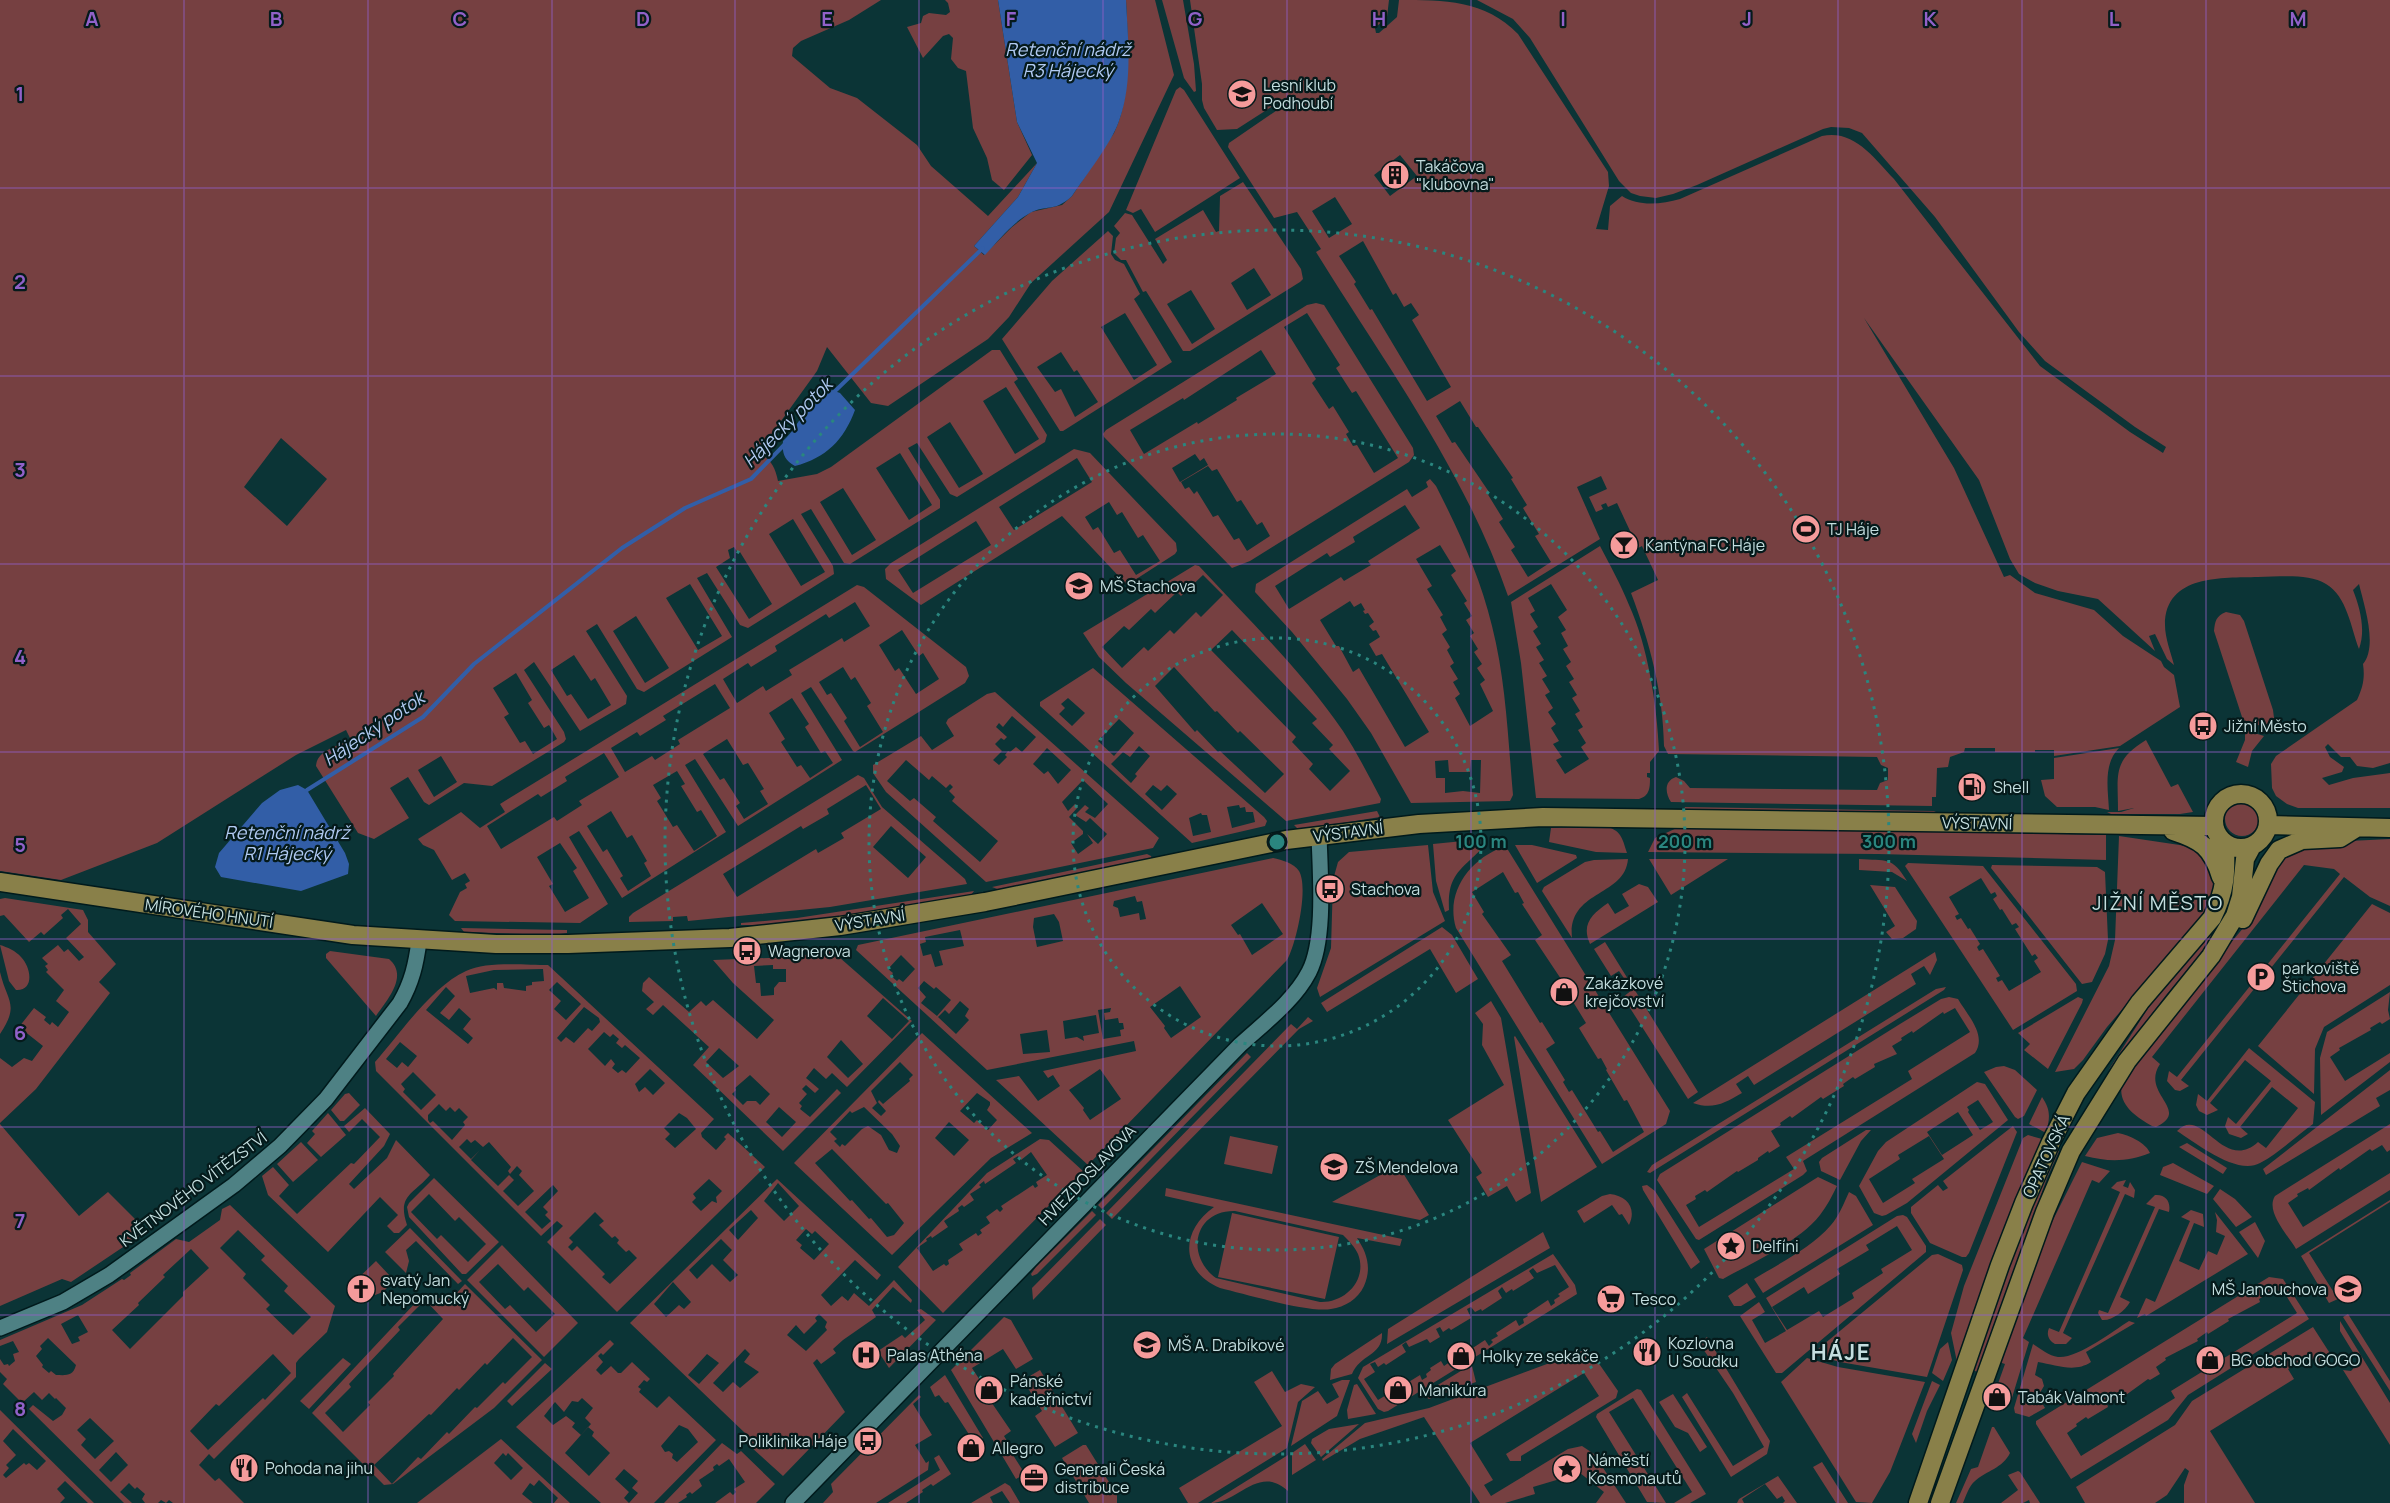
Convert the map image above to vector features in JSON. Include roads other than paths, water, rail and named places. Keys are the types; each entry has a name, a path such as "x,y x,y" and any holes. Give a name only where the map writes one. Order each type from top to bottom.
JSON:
{"main road":[{"path":"2238,794 2251,795 2263,804 2267,811 2268,825 2260,840 2252,846 2238,848 2225,843 2218,835 2214,826 2215,813 2219,804 2224,800 2238,794"},
{"name":"VÝSTAVNÍ","path":"419,940 496,944 639,942 730,938 840,926 966,905 1286,840 1419,824 1543,817 2214,826"},
{"path":"2155,825 2195,838 2214,857 2221,876 2220,903"},
{"path":"2268,825 2390,828"},
{"path":"2211,956 2240,925 2269,864 2279,850 2302,840 2340,838 2356,828"},
{"name":"OPATOVSKÁ","path":"1918,1503 2000,1265 2038,1170 2076,1093 2140,1002 2212,918 2220,903 2226,880 2225,843"},
{"name":"OPATOVSKÁ","path":"1940,1503 2045,1212 2071,1151 2127,1061 2211,956 2238,908 2245,859 2252,846"},
{"name":"MÍROVÉHO HNUTÍ","path":"0,882 353,934 419,940"}],"street":[{"name":"HVIEZDOSLAVOVA","path":"793,1503 1232,1053 1295,992 1310,971 1317,949 1320,883 1319,835"},
{"name":"KVĚTNOVÉHO VÍTĚZSTVÍ","path":"0,1328 63,1302 109,1275 234,1185 280,1146 326,1099 400,1003 410,986 419,940"}],"water":[{"name":"Retenční nádrž R3 Hájecký","path":"998,0 1126,0 1128,76 1123,106 1115,130 1072,196 1060,205 1036,210 1023,217 985,255 974,246 1018,197 1037,163 1017,122"},
{"path":"829,389 840,393 855,410 851,421 839,439 825,453 795,466 784,456 783,441 808,407"},
{"name":"Retenční nádrž R1 Hájecký","path":"298,785 307,790 345,853 349,864 348,874 301,891 221,877 215,867 219,853 262,803 280,790"}],"waterway":[{"name":"Hájecký potok","path":"833,393 983,248"},
{"name":"Hájecký potok","path":"307,790 423,717 474,664 622,548 685,508 751,479 785,444"}],"place":[{"name":"Lesní klub Podhoubí","path":"1242,94"},
{"name":"Takáčova \"klubovna\"","path":"1395,175"},
{"name":"TJ Háje","path":"1806,529"},
{"name":"Kantýna FC Háje","path":"1624,545"},
{"name":"MŠ Stachova","path":"1079,586"},
{"name":"Jižní Město","path":"2203,726"},
{"name":"Shell","path":"1972,787"},
{"name":"Stachova","path":"1330,889"},
{"name":"Wagnerova","path":"747,951"},
{"name":"parkoviště Štichova","path":"2261,977"},
{"name":"Zakázkové krejčovství","path":"1564,992"},
{"name":"ZŠ Mendelova","path":"1334,1167"},
{"name":"Delfíni","path":"1731,1246"},
{"name":"svatý Jan Nepomucký","path":"361,1289"},
{"name":"MŠ Janouchova","path":"2348,1289"},
{"name":"Tesco","path":"1611,1299"},
{"name":"MŠ A. Drabíkové","path":"1147,1345"},
{"name":"Kozlovna U Soudku","path":"1647,1352"},
{"name":"Palas Athéna","path":"866,1355"},
{"name":"Holky ze sekáče","path":"1461,1356"},
{"name":"BG obchod GOGO","path":"2210,1360"},
{"name":"Pánské kadeřnictví","path":"989,1390"},
{"name":"Manikúra","path":"1398,1390"},
{"name":"Tabák Valmont","path":"1997,1397"},
{"name":"Poliklinika Háje","path":"868,1441"},
{"name":"Allegro","path":"971,1448"},
{"name":"Pohoda na jihu","path":"244,1468"},
{"name":"Náměstí Kosmonautů","path":"1567,1469"},
{"name":"Generali Česká distribuce","path":"1034,1478"}],"district":[{"name":"JIŽNÍ MĚSTO","path":"2158,903"},
{"name":"HÁJE","path":"1841,1352"}]}
